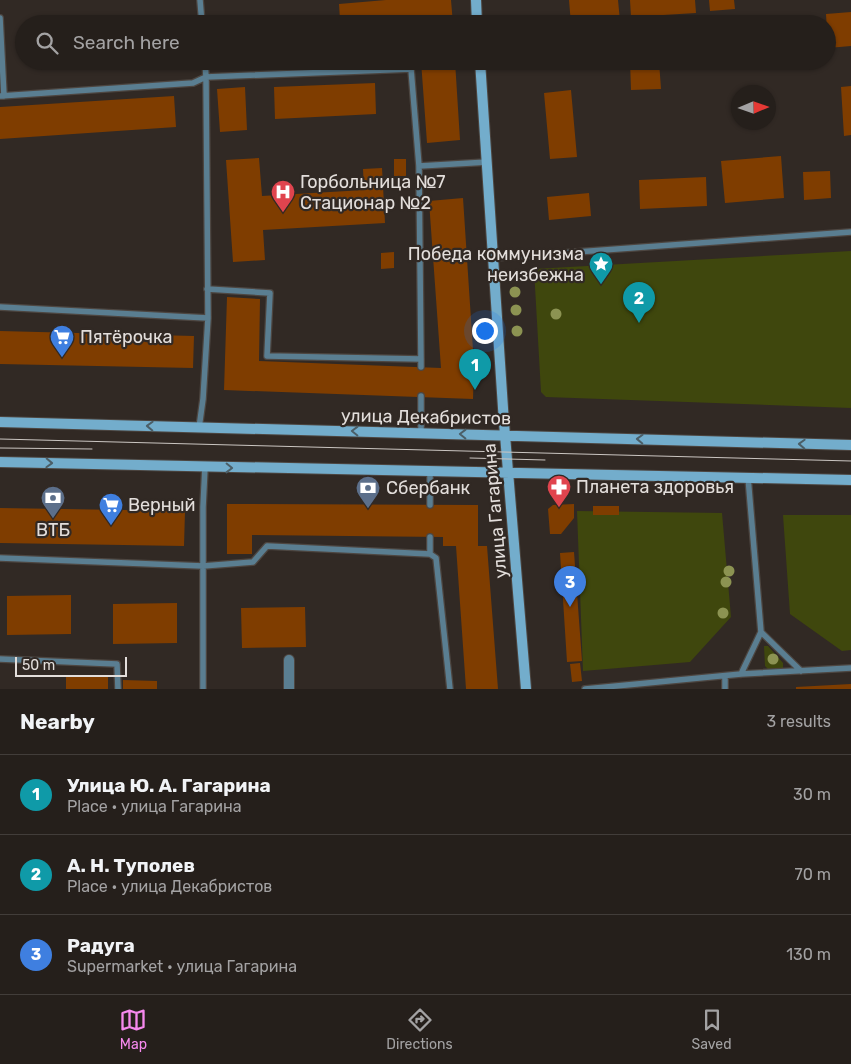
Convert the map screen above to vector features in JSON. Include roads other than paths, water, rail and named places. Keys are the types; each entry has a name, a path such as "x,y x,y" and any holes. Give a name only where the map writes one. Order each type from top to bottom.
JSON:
{"main road":[{"path":"476,0 477,15"},
{"name":"улица Гагарина","path":"481,70 505,435 526,689"},
{"name":"улица Декабристов","path":"0,422 851,445"},
{"path":"0,462 430,473 851,480"}],"street":[{"path":"288,660 289,689"}],"lane":[{"path":"200,0 201,15"},
{"path":"0,18 2,96 193,83 206,78 388,70"},
{"path":"199,428 203,399 208,318 206,70"},
{"path":"411,70 419,166 421,367"},
{"path":"419,166 488,162"},
{"path":"494,258 851,232"},
{"path":"207,289 270,293 267,356 421,359"},
{"path":"0,307 208,318"},
{"path":"421,396 421,432"},
{"path":"203,689 205,467"},
{"path":"430,473 430,505"},
{"path":"740,674 761,632 748,477"},
{"path":"430,537 430,554"},
{"path":"0,558 203,566 253,562 267,546 430,554 436,558 450,689"},
{"path":"761,632 801,670"},
{"path":"0,659 117,664 118,689"},
{"path":"585,689 740,674 851,668"},
{"path":"725,676 725,689"}],"tram line":[{"path":"0,439 851,461"},
{"path":"0,448 92,449"},
{"path":"470,458 545,460"}],"place":[{"name":"Горбольница №7 Стационар №2","path":"283,213"},
{"name":"Победа коммунизма неизбежна","path":"601,285"},
{"name":"А. Н. Туполев","path":"639,323"},
{"name":"Пятёрочка","path":"62,358"},
{"name":"Улица Ю. А. Гагарина","path":"475,390"},
{"name":"Планета здоровья","path":"559,508"},
{"name":"Сбербанк","path":"368,509"},
{"name":"ВТБ","path":"53,519"},
{"name":"Верный","path":"111,526"},
{"name":"Радуга","path":"570,607"}]}
